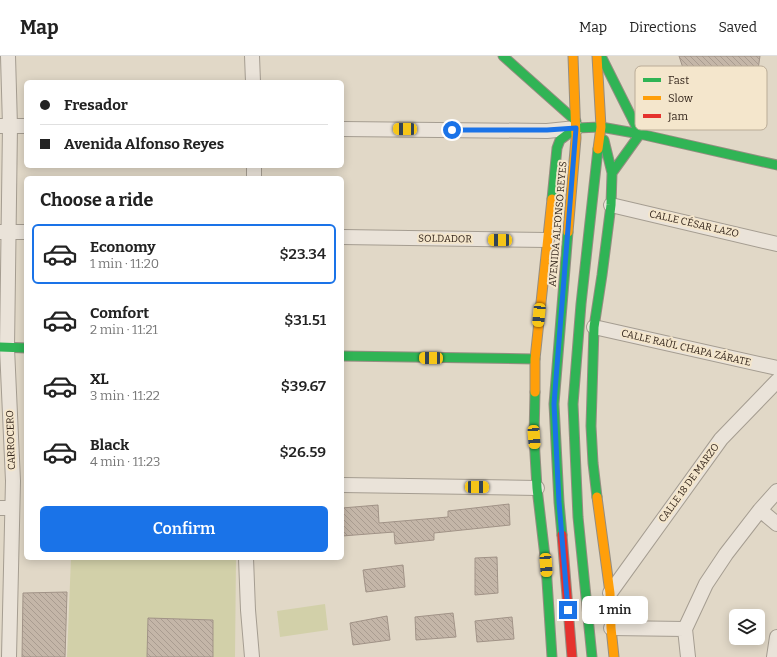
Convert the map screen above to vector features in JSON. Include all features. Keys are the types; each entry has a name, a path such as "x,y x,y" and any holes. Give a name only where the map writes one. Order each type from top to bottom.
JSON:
{"main road":[{"path":"503,56 576,125 601,127 640,134 777,165"},
{"name":"AVENIDA ALFONSO REYES","path":"572,657 559,502 554,404 576,125 573,56"},
{"path":"592,657 578,518 573,404 581,304 601,127 597,56"},
{"path":"601,56 635,124"},
{"path":"552,657 546,565 537,488 534,437 535,359 557,148 560,140 576,125"},
{"path":"601,127 612,173 611,205 594,327 591,426 593,463 610,593 614,657"},
{"path":"638,130 640,134"},
{"path":"612,173 640,134"},
{"path":"4,348 24,348"},
{"path":"344,356 535,359"},
{"path":"576,486 591,426"},
{"path":"534,437 559,502"}],"street":[{"name":"CARROCERO","path":"8,56 5,126 4,348 19,481 6,508 9,657"},
{"path":"252,56 253,80"},
{"path":"344,129 547,130 576,125"},
{"path":"5,126 24,126"},
{"name":"CALLE CÉSAR LAZO","path":"611,205 777,244"},
{"path":"4,232 24,232"},
{"name":"SOLDADOR","path":"344,237 547,240"},
{"name":"CALLE RAÚL CHAPA ZÁRATE","path":"594,327 777,368"},
{"name":"CALLE 18 DE MARZO","path":"610,593 721,439 777,381"},
{"path":"344,485 537,488"},
{"path":"688,657 685,629 706,584 726,554 760,510 777,491"},
{"path":"760,510 777,524"},
{"path":"246,560 252,657"},
{"path":"611,628 685,629"},
{"path":"774,657 777,637"}],"shaded area":[{"path":"71,560 236,560 235,657 67,657"},
{"path":"325,604 328,630 280,637 277,611"}],"building":[{"path":"679,56 760,56 759,66 682,66"},
{"path":"509,504 510,525 434,533 434,540 395,544 394,532 344,536 344,508 378,505 379,523 448,517 448,511"},
{"path":"497,557 498,593 475,595 475,558"},
{"path":"403,565 405,587 366,592 363,570"},
{"path":"67,592 65,657 22,657 23,593"},
{"path":"453,613 456,637 416,640 415,617"},
{"path":"387,616 390,640 353,645 350,623"},
{"path":"512,617 514,639 477,642 475,621"},
{"path":"148,618 213,620 213,657 147,657"}],"traffic: fast":[{"path":"503,56 576,121"},
{"path":"601,56 635,124"},
{"path":"552,199 557,148 560,140 576,128 601,127 640,134 777,165"},
{"path":"638,130 640,134"},
{"path":"612,173 640,134"},
{"path":"597,497 591,426 594,327 611,205 612,173 604,140"},
{"path":"592,657 578,517 573,404 581,304 598,149"},
{"path":"562,535 554,404 568,232"},
{"path":"0,347 24,348"},
{"path":"344,356 535,359"},
{"path":"535,392 534,437 537,488 546,565 552,657"}],"traffic: slow":[{"path":"568,232 576,138 573,56"},
{"path":"597,56 601,127 598,149"},
{"path":"535,392 535,359 552,199"},
{"path":"597,497 610,593 614,657"}],"traffic: jam":[{"path":"562,535 572,657"}],"route":[{"path":"452,130 547,130 576,128 554,404 559,502 568,610"}]}
